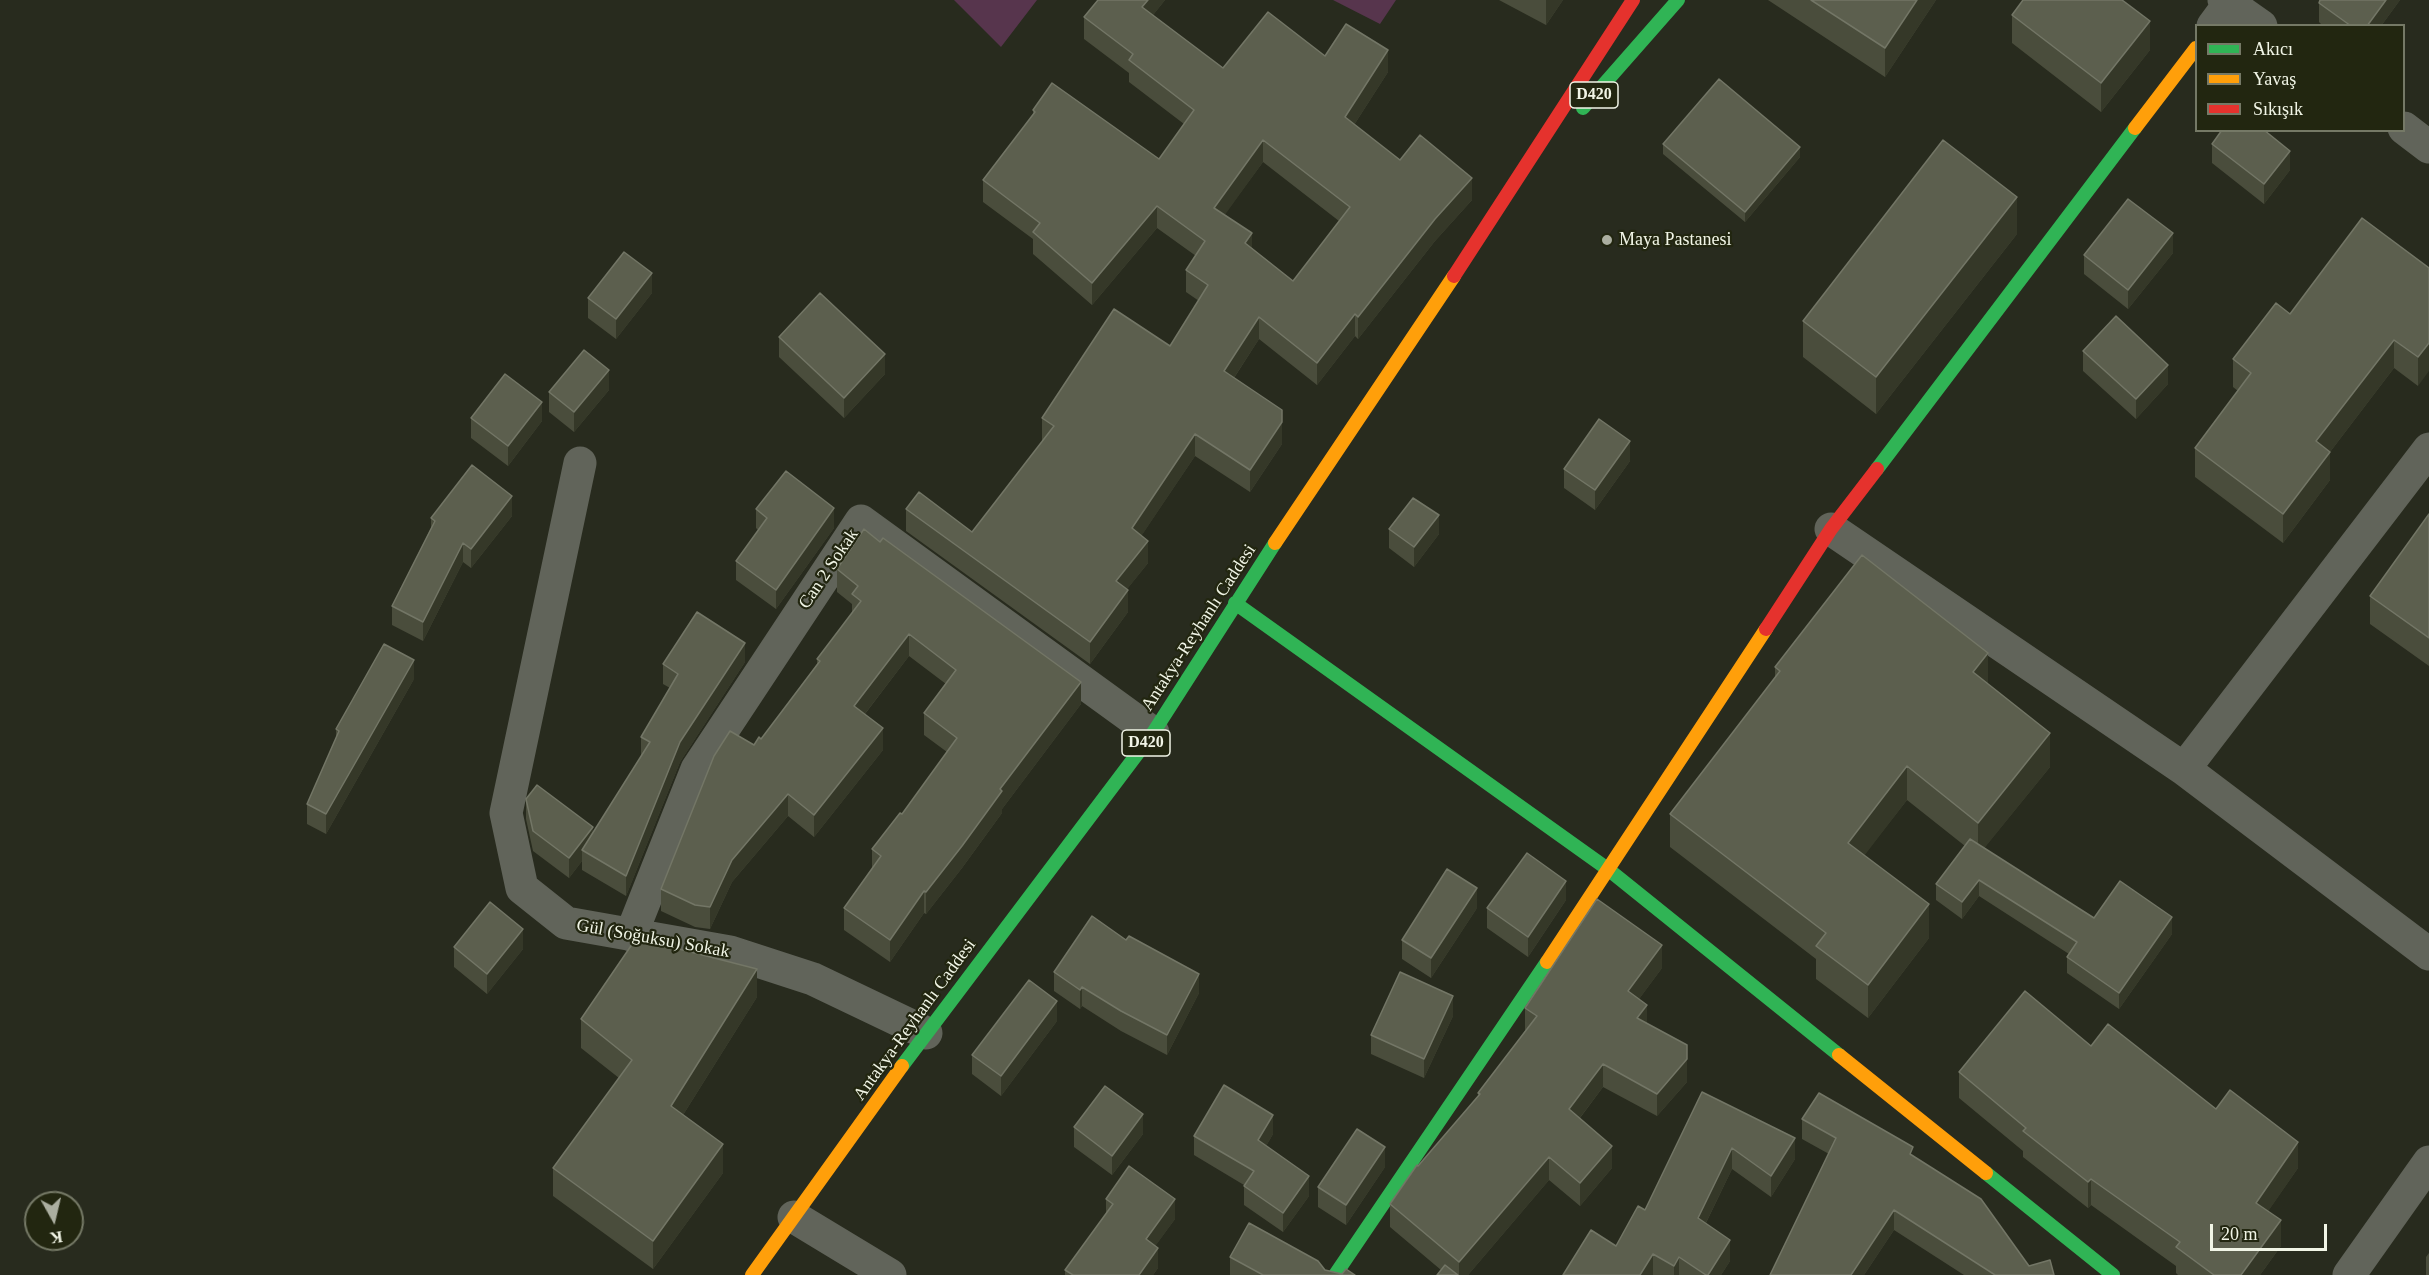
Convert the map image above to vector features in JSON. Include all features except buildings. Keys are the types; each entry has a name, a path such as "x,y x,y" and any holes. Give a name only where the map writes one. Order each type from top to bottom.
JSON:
{"street":[{"name":"Antakya-Reyhanlı Caddesi","path":"752,1275 926,1033 1153,734 1235,603 1511,191 1633,0"},
{"name":"Antakya-Reyhanlı Caddesi","path":"1511,191 1678,0"},
{"path":"2223,10 2256,24"},
{"path":"1335,1275 1610,870 1832,529 2195,49"},
{"path":"2405,129 2429,147"},
{"path":"2184,769 2429,449"},
{"name":"Gül (Soğuksu) Sokak","path":"580,463 506,813 522,888 566,923 730,952 813,979 926,1033"},
{"name":"Can 2 Sokak","path":"631,935 697,769 861,521 1153,734"},
{"path":"1832,529 2184,769 2429,954"},
{"path":"1235,603 1610,870 2113,1275"},
{"path":"2349,1275 2429,1162"},
{"path":"794,1217 890,1275"}],"shaded area":[{"path":"954,0 1037,0 1001,47"},
{"path":"1333,0 1396,0 1380,24"}],"traffic: fast":[{"path":"1583,108 1678,0"},
{"path":"1877,469 2135,128"},
{"path":"902,1066 1153,733 1275,543"},
{"path":"1235,603 1609,870 1839,1055"},
{"path":"1335,1275 1547,962"},
{"path":"1986,1173 2113,1275"}],"traffic: slow":[{"path":"2135,128 2195,49"},
{"path":"1275,543 1454,276"},
{"path":"1547,962 1766,629"},
{"path":"1839,1055 1986,1173"},
{"path":"752,1275 902,1066"}],"traffic: jam":[{"path":"1454,276 1633,0"},
{"path":"1766,629 1831,529 1877,469"}],"place":[{"name":"Maya Pastanesi","path":"1607,240"}]}
